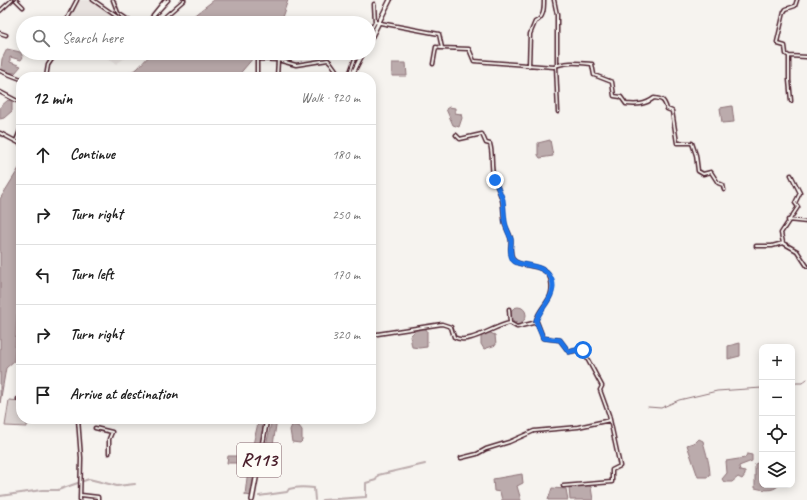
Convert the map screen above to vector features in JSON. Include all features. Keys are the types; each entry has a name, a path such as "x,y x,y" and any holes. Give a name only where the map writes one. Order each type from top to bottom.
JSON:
{"main road":[{"path":"376,23 390,0"},
{"path":"354,72 360,60"},
{"name":"R113","path":"252,500 265,424"}],"street":[{"path":"0,11 12,0"},
{"path":"16,0 23,7"},
{"path":"69,16 77,0"},
{"path":"93,0 116,16"},
{"path":"113,0 118,13 122,16"},
{"path":"152,16 167,0"},
{"path":"166,16 184,0"},
{"path":"529,66 530,34 535,22 540,19 544,12 544,0"},
{"path":"554,0 557,12 558,112"},
{"path":"791,101 789,56 786,54 786,46 778,44 777,42 784,12 786,9 795,6 797,0"},
{"path":"374,4 375,16"},
{"path":"376,23 438,34 442,48"},
{"path":"0,33 6,35"},
{"path":"433,64 436,47 469,49 474,61 554,67 576,63 592,64 594,75 612,82 614,96 621,98 626,104 639,104 654,98 663,100 667,109 672,111 677,143 692,143 699,172 705,174 711,172 718,183 723,185 724,190"},
{"path":"789,56 807,57"},
{"path":"47,72 52,60"},
{"path":"257,60 257,72"},
{"path":"277,72 278,60 296,64 328,60 334,70 338,72"},
{"path":"351,72 354,60"},
{"path":"0,71 16,77"},
{"path":"0,92 16,100"},
{"path":"0,133 16,141"},
{"path":"456,135 460,139 482,134 486,143 491,145 492,170 503,201 504,220 511,241 510,250 513,260 518,264 532,265 545,272 551,279 552,294 546,306 538,314 536,321 543,338 560,340 569,352 582,349 602,386 600,390 610,420 620,468 612,470 613,482 563,486"},
{"path":"783,243 781,233 788,220 798,208 795,203 800,193 791,175"},
{"path":"788,220 807,222"},
{"path":"756,246 772,246 783,243 797,251 807,266"},
{"path":"509,309 510,323"},
{"path":"376,334 442,324 449,326 454,337 460,340 494,330 501,324 510,323 517,327 536,321"},
{"path":"461,458 476,455 486,449 509,442 534,431 578,427 610,420"},
{"path":"78,424 82,478 80,500"},
{"path":"95,428 112,432 109,439 109,453"},
{"path":"81,495 98,497 98,500"}],"shaded area":[{"path":"80,0 91,0 114,16 71,16"},
{"path":"214,0 288,0 282,16 193,16"},
{"path":"7,49 16,51 16,59 10,57 10,62 21,66 15,73 5,72 1,68 2,59"},
{"path":"110,60 122,60 116,64"},
{"path":"145,60 251,60 241,72 130,72 137,69"},
{"path":"392,63 406,63 407,76 392,76"},
{"path":"8,100 12,101 12,111 4,118 0,119 0,107"},
{"path":"732,106 734,122 722,123 720,108"},
{"path":"449,107 455,108 455,113 461,114 462,118 459,127 453,125 446,109"},
{"path":"550,140 553,156 540,158 538,155 538,143"},
{"path":"16,173 16,330 14,361 6,368 0,403 0,199"},
{"path":"518,307 524,309 526,315 524,321 518,323 512,321 510,315 512,309"},
{"path":"423,328 427,330 427,347 412,347 410,336 416,330"},
{"path":"488,332 495,335 496,345 484,349 481,344 481,336"},
{"path":"740,343 740,356 728,359 728,346"},
{"path":"9,400 16,401 16,424 27,424 27,427 5,426"},
{"path":"258,424 264,424 257,466 249,464 242,467 239,463 227,463 228,456 244,456 246,453 250,453 250,457"},
{"path":"271,424 276,424 272,451 267,453 265,450"},
{"path":"292,425 299,426 302,430 302,441 300,443 292,442 290,430"},
{"path":"699,439 703,441 709,463 710,476 707,477 698,477 687,445 696,442"},
{"path":"747,454 752,455 752,461 739,466 740,471 745,472 742,479 738,477 732,482 724,482 722,479 727,473 726,461 745,458"},
{"path":"759,462 759,488 776,488 765,490 755,488 755,464"},
{"path":"248,469 255,472 252,496 245,495"},
{"path":"522,474 523,483 517,486 521,500 502,500 500,492 494,491 493,479"},
{"path":"588,485 591,487 593,500 570,500 569,487"},
{"path":"552,488 566,489 568,500 548,500"}],"waterway":[{"path":"795,383 802,383 807,379"},
{"path":"648,407 661,408 679,400 717,391 759,388"},
{"path":"322,500 366,497 366,483 376,480 378,475 425,464"},
{"path":"0,496 42,490 58,490 89,479 117,486 135,484"},
{"path":"259,496 287,492 289,489 301,487 314,488 315,500"}],"route":[{"path":"495,180 496,186 503,201 504,220 511,241 510,254 513,260 518,264 535,266 545,272 551,279 552,294 546,306 538,314 536,321 543,338 560,340 569,352 574,352 580,349 583,350"}]}
